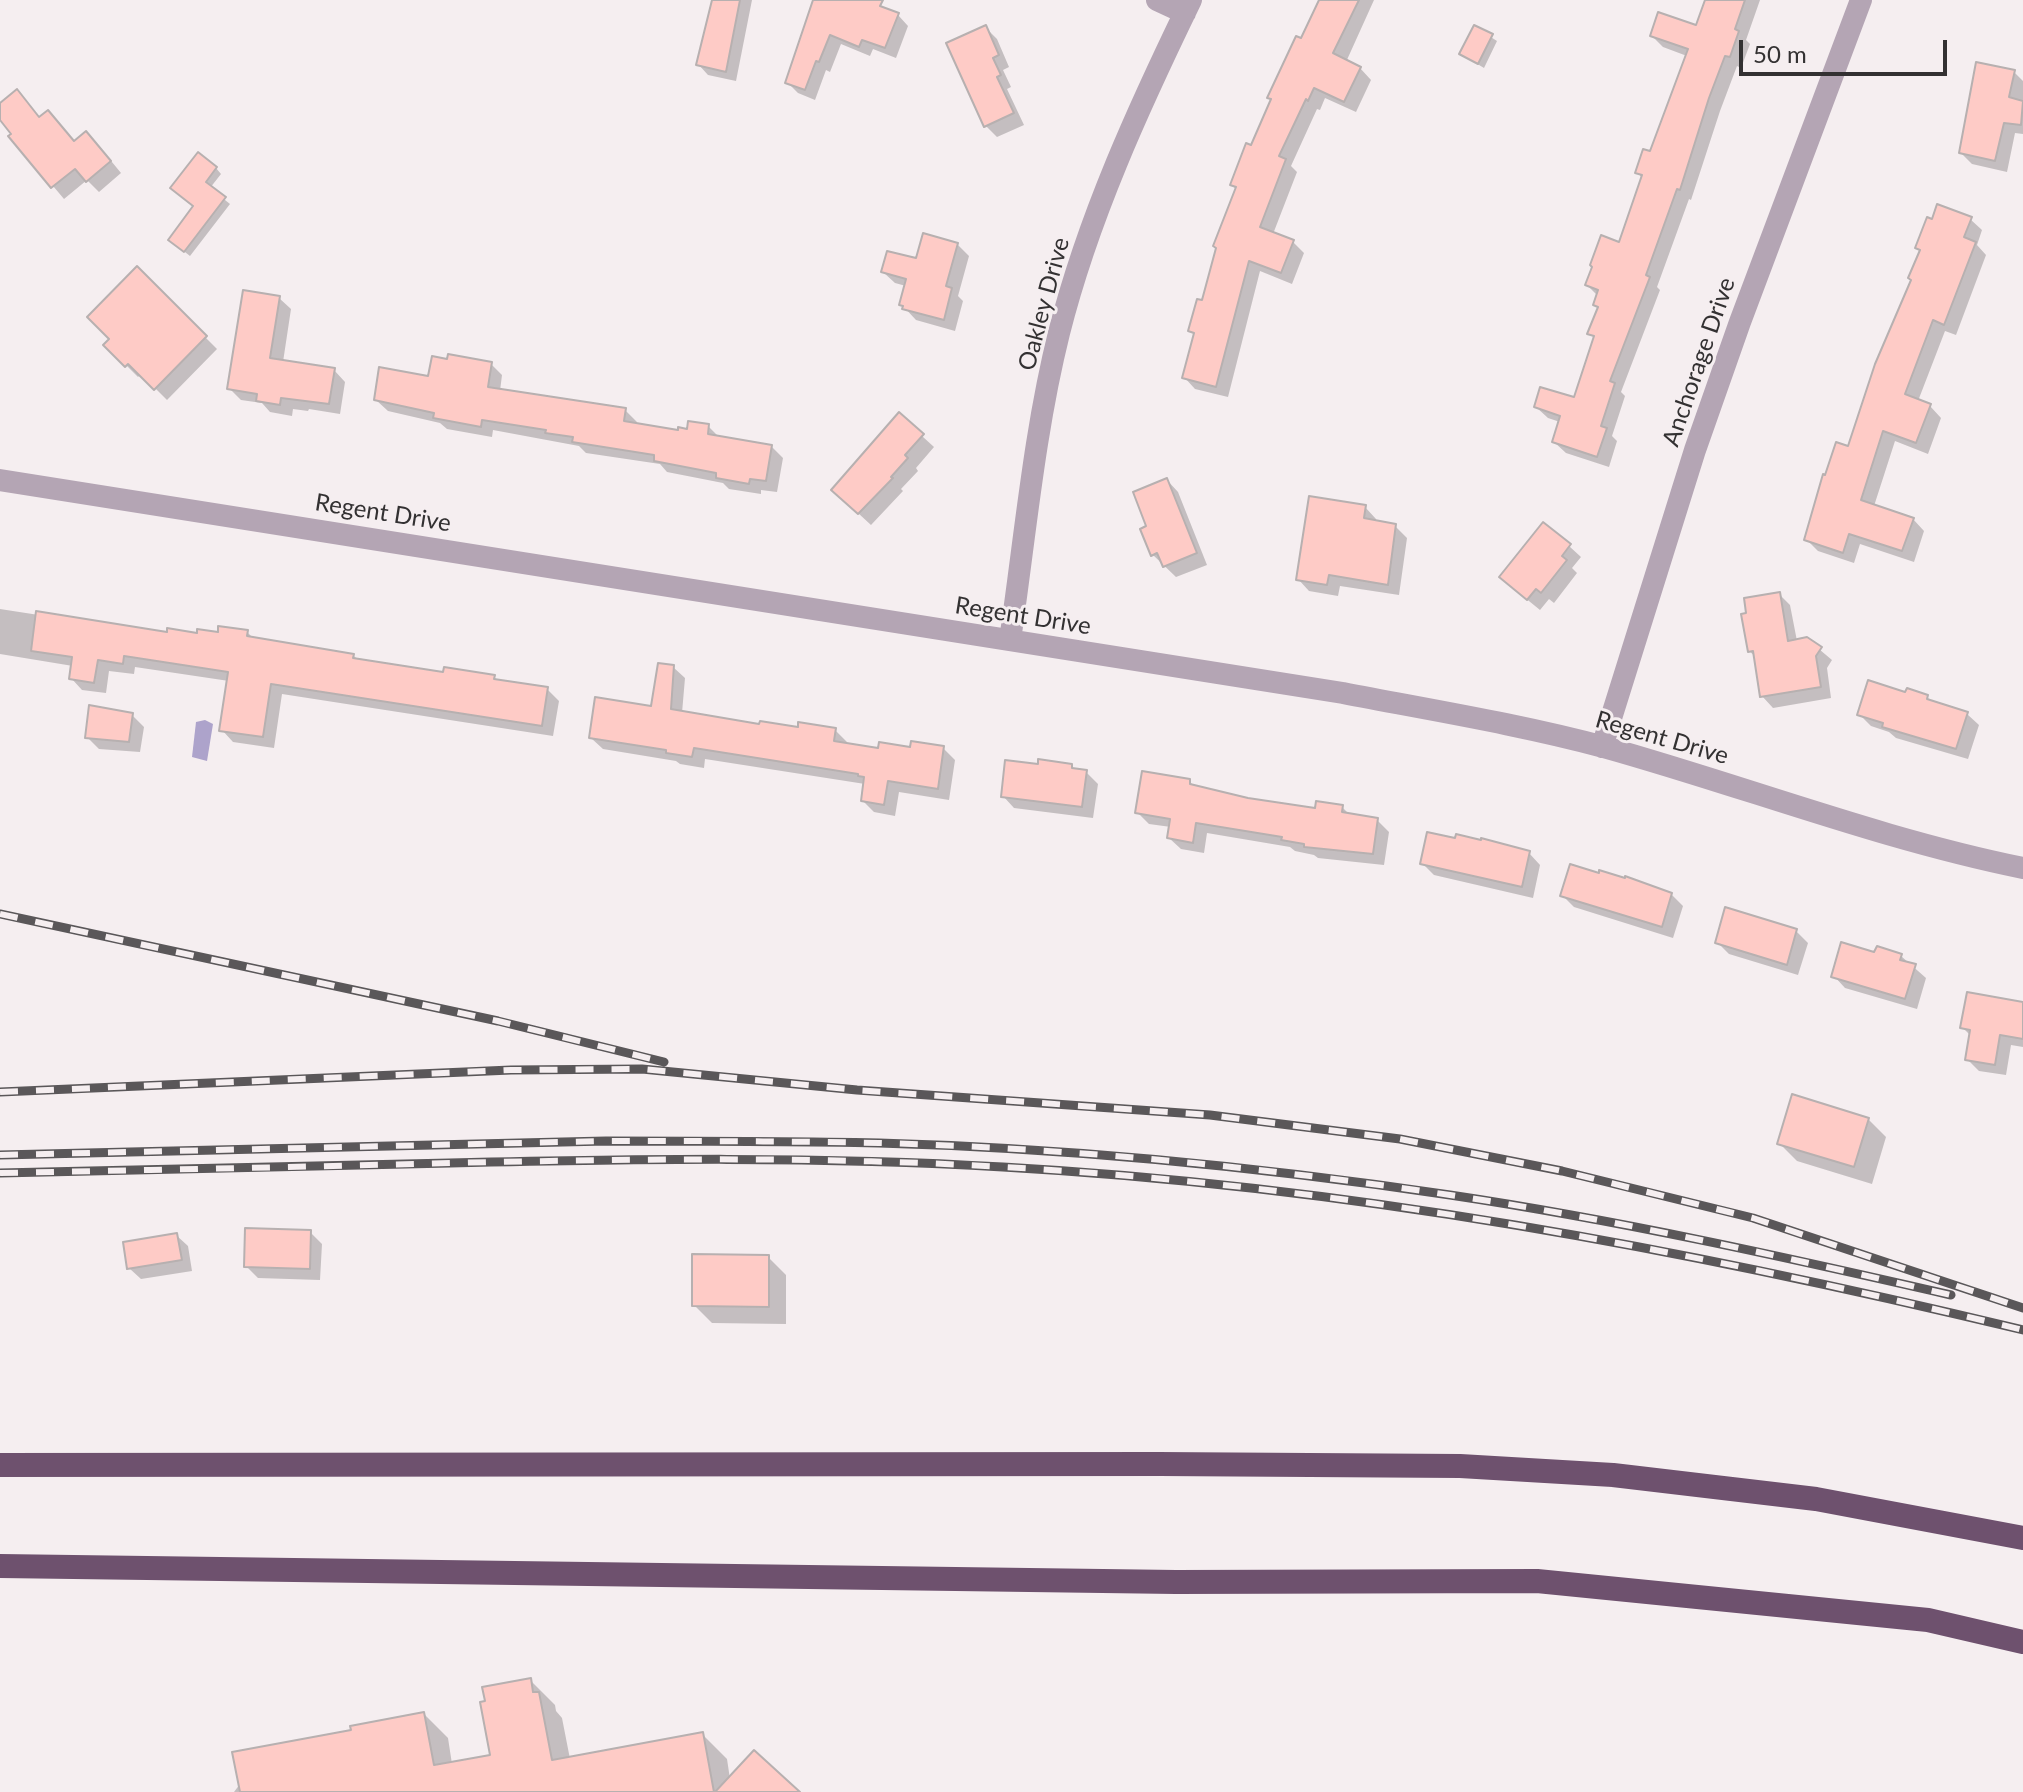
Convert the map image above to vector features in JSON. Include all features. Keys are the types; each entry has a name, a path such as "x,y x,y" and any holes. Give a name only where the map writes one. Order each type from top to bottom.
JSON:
{"highway":[{"path":"0,1465 1460,1466 1613,1475 1801,1497 2023,1538"},
{"path":"0,1566 1176,1582 1537,1581 1928,1620 2023,1642"}],"street":[{"path":"1157,0 1188,7"},
{"name":"Anchorage Drive","path":"1602,747 1695,450 1861,0"},
{"name":"Oakley Drive","path":"1010,640 1042,422 1062,320 1104,196 1145,97 1188,7"},
{"name":"Regent Drive","path":"0,480 1343,693 1490,721 1602,747 1921,843 2023,868"}],"shaded area":[{"path":"205,720 213,724 207,761 192,757 196,722"}],"building":[{"path":"712,0 740,0 726,72 696,65"},
{"path":"813,0 883,0 880,6 899,13 885,48 862,40 859,47 830,35 805,90 785,83"},
{"path":"1319,0 1359,0 1333,53 1361,67 1344,102 1314,88 1279,156 1286,159 1260,227 1294,240 1281,273 1249,261 1216,387 1182,378 1194,333 1188,331 1197,299 1202,300 1216,248 1213,246 1236,187 1230,185 1246,143 1251,145 1271,99 1267,98 1296,36 1301,38"},
{"path":"1705,0 1745,0 1735,29 1739,31 1730,57 1725,56 1709,98 1680,190 1677,189 1646,275 1650,277 1610,381 1615,383 1601,426 1607,428 1597,457 1552,442 1560,416 1534,407 1540,387 1574,397 1594,336 1587,334 1598,307 1593,305 1598,290 1585,285 1592,267 1590,265 1601,235 1619,242 1642,175 1635,173 1643,149 1650,151 1688,49 1650,36 1658,12 1696,25"},
{"path":"986,25 999,55 993,58 1001,75 997,77 1014,113 984,127 946,43"},
{"path":"1474,25 1493,34 1478,64 1459,54"},
{"path":"1976,62 2015,70 2009,97 2023,101 2021,125 2004,123 1995,161 1959,153"},
{"path":"17,89 39,117 48,110 74,141 86,131 111,161 86,182 75,169 51,188 8,136 11,134 0,120 0,103"},
{"path":"198,152 217,167 206,182 226,197 184,252 168,240 193,206 170,188"},
{"path":"1937,204 1972,217 1964,237 1976,242 1944,325 1933,320 1905,394 1931,404 1916,443 1883,431 1861,500 1914,518 1902,551 1849,534 1843,553 1804,540 1823,474 1836,442 1848,446 1875,364 1911,280 1908,278 1920,250 1915,248 1927,217 1932,219"},
{"path":"923,233 958,243 946,286 952,288 944,320 902,309 903,306 899,305 906,279 881,272 887,251 916,258"},
{"path":"137,266 207,336 154,390 103,345 109,339 87,317"},
{"path":"243,290 280,296 270,358 335,368 329,404 281,398 280,405 256,401 257,394 227,389"},
{"path":"448,354 492,362 488,387 626,408 624,421 678,430 678,427 687,429 688,421 709,424 708,434 772,445 766,481 750,479 749,484 716,478 716,473 654,461 654,455 572,442 573,437 545,433 546,430 482,420 481,427 433,418 434,413 374,400 379,367 428,376 432,356 447,359"},
{"path":"899,412 924,434 905,455 908,458 893,478 858,514 831,490"},
{"path":"1167,478 1197,553 1163,567 1157,553 1151,556 1140,529 1146,526 1133,492"},
{"path":"1309,496 1366,505 1364,518 1396,524 1388,585 1329,575 1327,585 1296,580"},
{"path":"1543,522 1571,544 1562,556 1567,560 1541,593 1536,589 1527,600 1499,577"},
{"path":"1780,592 1788,641 1807,637 1822,647 1816,656 1821,687 1760,697 1753,651 1748,652 1741,614 1746,613 1744,598"},
{"path":"36,611 167,632 167,628 197,633 197,629 218,632 218,626 248,630 247,636 354,654 353,658 443,672 444,667 548,687 542,726 271,684 263,737 219,731 228,672 124,656 123,664 98,660 94,683 69,679 72,657 31,651"},
{"path":"658,663 674,665 671,709 759,724 760,721 798,727 798,722 836,728 834,741 878,748 879,742 910,747 911,741 944,746 938,789 888,781 884,805 861,801 864,777 858,774 694,748 692,757 589,738 595,697 651,706"},
{"path":"1868,680 1905,692 1907,688 1928,695 1927,699 1968,712 1956,749 1882,727 1883,723 1857,715"},
{"path":"89,705 133,713 129,742 85,738"},
{"path":"1038,759 1072,764 1072,768 1087,770 1082,807 1001,797 1005,760 1038,764"},
{"path":"1142,771 1190,779 1190,784 1248,798 1315,808 1316,801 1343,805 1342,812 1378,818 1373,854 1304,847 1304,844 1281,840 1282,837 1196,823 1193,843 1167,838 1170,819 1135,813"},
{"path":"1427,832 1455,838 1456,834 1481,838 1530,851 1522,887 1420,864"},
{"path":"1570,864 1599,873 1599,870 1625,876 1672,893 1662,927 1560,896"},
{"path":"1725,907 1797,929 1787,965 1715,943"},
{"path":"1841,942 1874,952 1877,946 1902,954 1900,960 1916,964 1905,999 1831,977"},
{"path":"1967,992 2023,1002 2023,1039 2000,1035 1995,1065 1965,1060 1970,1030 1960,1028"},
{"path":"1792,1094 1869,1118 1854,1167 1777,1144"},
{"path":"245,1228 311,1230 310,1269 244,1267"},
{"path":"177,1233 182,1260 127,1269 123,1242"},
{"path":"692,1254 769,1255 769,1307 692,1306"},
{"path":"531,1678 533,1692 539,1692 552,1760 703,1732 714,1792 240,1792 232,1752 351,1730 350,1726 424,1712 434,1765 490,1755 480,1702 485,1701 482,1687"},
{"path":"754,1750 800,1792 715,1792"}],"railway":[{"path":"0,914 498,1021 664,1062"},
{"path":"0,1092 511,1070 642,1069 857,1090 1210,1115 1400,1139 1562,1171 1753,1218 2023,1308"},
{"path":"0,1155 606,1141 879,1143 1094,1154 1308,1176 1513,1205 1701,1240 1951,1295"},
{"path":"0,1173 727,1159 865,1161 1132,1176 1261,1189 1516,1225 1770,1273 2023,1330"}]}
